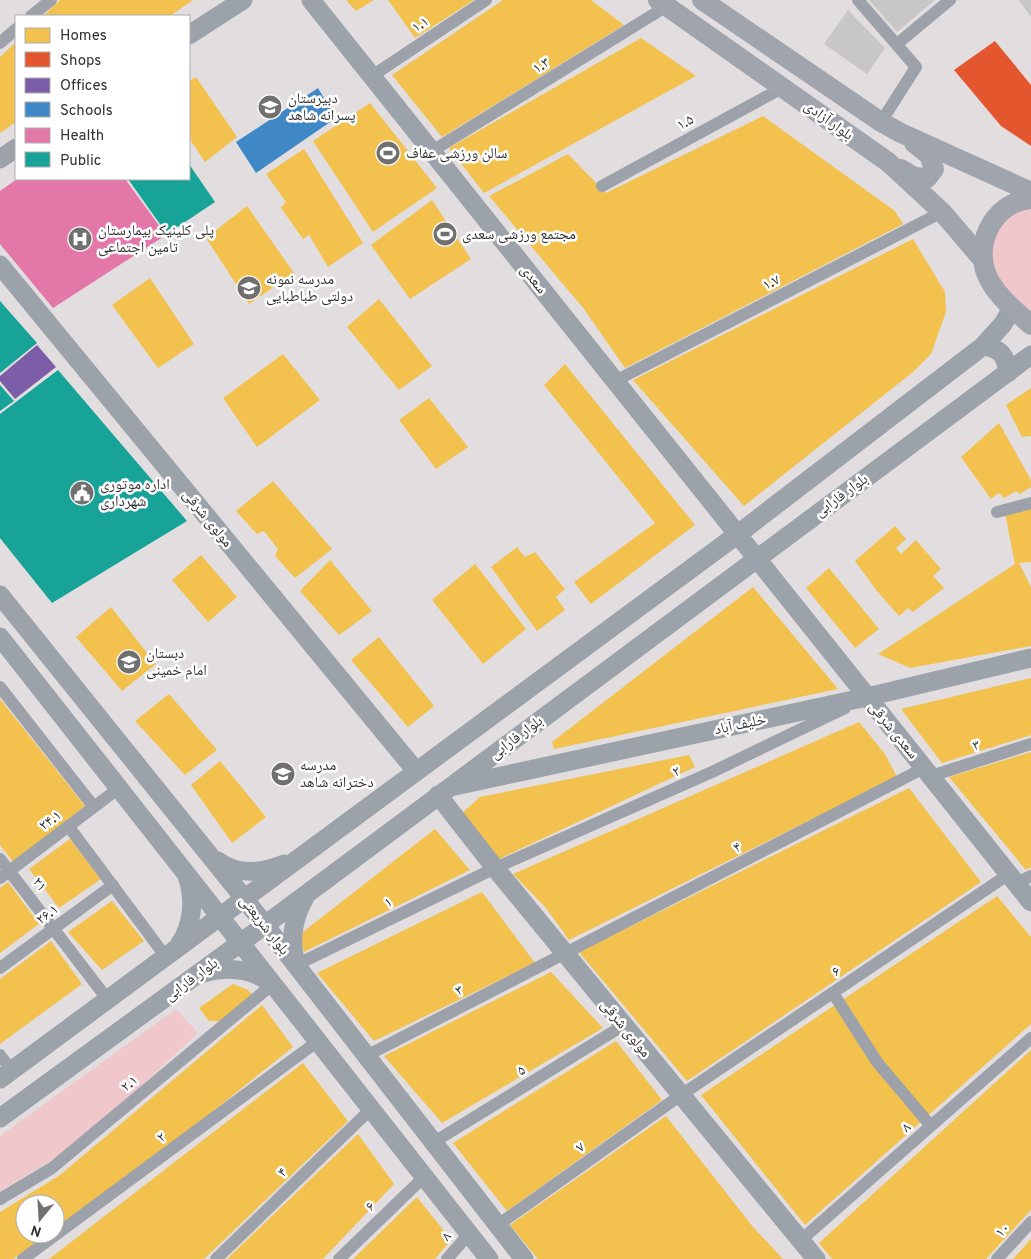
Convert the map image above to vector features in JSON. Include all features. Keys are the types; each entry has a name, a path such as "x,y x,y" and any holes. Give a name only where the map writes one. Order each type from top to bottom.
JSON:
{"main road":[{"path":"190,34 242,0"},
{"name":"سعدی","path":"311,0 756,558"},
{"name":"بلوار آزادی","path":"702,0 881,122 901,133 1031,192"},
{"name":"بلوار آزادی","path":"663,3 888,162 942,212 983,260"},
{"path":"888,162 914,177 927,178 934,169 928,155 901,133"},
{"path":"0,159 15,149"},
{"path":"1031,199 1021,200 996,215 983,245 983,260 990,282 1012,308 1031,325"},
{"name":"مولوی شرقی","path":"3,276 416,771"},
{"name":"بلوار فارابی","path":"6,1075 738,534 983,346 1004,324 1012,308"},
{"path":"983,346 994,347 1002,354 1008,372"},
{"name":"بلوار فارابی","path":"0,1118 265,925 1031,355"},
{"name":"سعدی شرقی","path":"756,558 927,772 1019,878 1031,902"},
{"name":"بلوار شریعتی","path":"0,594 368,1055 524,1259"},
{"name":"بلوار شریعتی","path":"0,637 489,1259"},
{"name":"خلیف آباد","path":"443,791 868,697 1031,658"},
{"path":"851,676 877,681 946,671 959,675"},
{"name":"مولوی شرقی","path":"443,791 495,868 681,1094 807,1252"},
{"path":"208,853 224,866 239,871 265,871 295,861"},
{"path":"186,872 201,882 207,883 213,879 213,865 208,853"},
{"path":"170,954 186,933 191,913 191,890 186,872"},
{"path":"296,965 292,950 292,934 296,916 308,893"},
{"path":"197,974 232,969 255,974 273,984"}],"street":[{"path":"32,15 50,0"},
{"name":"۱.۱","path":"372,76 486,0"},
{"path":"858,0 916,67 881,122"},
{"path":"897,44 950,0"},
{"name":"۱.۳","path":"432,152 663,3"},
{"path":"0,42 15,30"},
{"name":"۱.۵","path":"602,186 784,87"},
{"name":"۱.۷","path":"615,381 942,212"},
{"path":"997,512 1031,502"},
{"path":"0,687 94,807"},
{"name":"۲","path":"495,868 712,772 868,697"},
{"name":"۳","path":"927,772 1031,744"},
{"name":"۴","path":"564,953 927,772"},
{"name":"۲۴.۱","path":"5,875 120,788"},
{"path":"69,827 113,885 170,954"},
{"name":"۲۱","path":"0,859 5,875 54,929 108,1000"},
{"name":"۱","path":"296,965 495,868"},
{"name":"۶","path":"681,1094 833,993 1019,878"},
{"name":"۲۶.۱","path":"0,968 113,885"},
{"name":"۳","path":"368,1055 564,953"},
{"name":"۲.۱","path":"0,1199 52,1168 273,984"},
{"path":"833,993 877,1062 931,1126"},
{"name":"۵","path":"434,1142 624,1025"},
{"name":"۸","path":"807,1252 931,1126 1031,1038"},
{"name":"۲","path":"23,1259 318,1041"},
{"path":"0,1055 6,1075"},
{"name":"۷","path":"498,1225 681,1094"},
{"name":"۴","path":"216,1259 371,1109"},
{"name":"۶","path":"339,1259 424,1176"},
{"name":"۱۰","path":"997,1259 1031,1222"},
{"name":"۸","path":"447,1259 469,1234"}],"shaded area":[{"path":"1031,203 1031,319 990,272 993,236 996,228 1007,216"},
{"path":"176,1009 198,1033 123,1103 52,1160 0,1191 0,1136"}],"building: Homes":[{"path":"60,0 193,0 171,15 44,15"},
{"path":"346,0 374,0 356,11"},
{"path":"388,0 474,0 415,38"},
{"path":"503,0 591,0 624,25 442,137 392,75"},
{"path":"641,38 696,76 484,193 449,148"},
{"path":"15,43 15,123 0,133 0,57"},
{"path":"196,77 237,137 205,162 190,140 190,80"},
{"path":"370,103 437,188 373,232 313,141"},
{"path":"763,116 895,211 903,224 625,368 584,309 489,196 568,154 606,193"},
{"path":"304,149 363,243 328,267 309,235 303,239 281,208 286,202 266,174"},
{"path":"119,190 135,213 124,221 140,244 104,268 73,222"},
{"path":"432,200 471,259 410,299 371,245"},
{"path":"247,206 294,273 249,304 206,238"},
{"path":"913,239 945,292 946,312 931,354 913,372 744,506 633,380"},
{"path":"150,278 194,344 158,368 112,305"},
{"path":"379,299 432,366 399,390 347,327"},
{"path":"0,308 32,347 0,367"},
{"path":"283,354 320,400 257,447 223,398"},
{"path":"565,364 695,525 591,604 574,582 655,523 544,385"},
{"path":"1031,388 1031,436 1022,437 1006,405"},
{"path":"429,398 468,447 436,469 399,420"},
{"path":"999,423 1031,480 1031,487 1020,494 1016,491 1004,498 999,493 991,499 961,457"},
{"path":"2,447 31,484 0,507 0,448"},
{"path":"273,481 332,549 295,578 275,556 278,549 264,531 257,534 236,511"},
{"path":"41,495 73,528 24,568 0,538 0,529"},
{"path":"1031,507 1031,562 1019,563 1031,587 1031,646 910,668 878,654 1015,564 1005,513"},
{"path":"895,526 906,539 896,548 901,554 916,540 941,569 933,576 944,588 913,612 908,608 899,616 877,591 855,561"},
{"path":"517,547 525,557 535,552 565,589 556,597 565,610 537,631 491,567"},
{"path":"201,555 237,597 208,622 172,580"},
{"path":"330,560 372,611 339,635 300,591"},
{"path":"475,564 526,629 483,664 432,600"},
{"path":"829,568 879,629 855,648 806,588"},
{"path":"753,587 838,689 554,749 552,742"},
{"path":"111,607 156,664 122,691 76,637"},
{"path":"379,637 434,706 408,727 351,660"},
{"path":"1031,678 1031,735 942,763 901,709"},
{"path":"169,694 217,750 185,775 135,721"},
{"path":"0,699 85,806 13,862 0,845"},
{"path":"859,722 885,754 897,777 569,940 546,908 513,874"},
{"path":"1031,752 1031,867 1026,870 949,777"},
{"path":"689,755 695,767 499,859 461,814 480,797"},
{"path":"220,761 266,817 232,843 191,785"},
{"path":"909,788 981,882 687,1081 579,952"},
{"path":"435,829 470,870 304,952 299,935"},
{"path":"70,839 101,879 59,908 29,869"},
{"path":"8,882 39,924 0,953 0,888"},
{"path":"482,892 535,963 374,1041 317,973"},
{"path":"997,896 1031,937 1031,1024 805,1225 701,1095"},
{"path":"112,901 144,941 102,970 68,932"},
{"path":"51,941 82,984 0,1044 0,979"},
{"path":"551,972 603,1028 442,1123 384,1056"},
{"path":"233,984 248,990 254,996 223,1021 209,1021 199,1008"},
{"path":"262,1005 293,1047 106,1197 65,1224 65,1194 29,1194 60,1175"},
{"path":"616,1041 662,1100 507,1211 453,1143"},
{"path":"1031,1050 1031,1210 986,1259 832,1259 819,1243"},
{"path":"303,1063 348,1121 204,1259 49,1259"},
{"path":"666,1116 753,1227 783,1259 538,1259 510,1225"},
{"path":"358,1134 394,1184 323,1259 227,1259"},
{"path":"417,1197 451,1240 435,1259 353,1259"},
{"path":"15,1203 15,1244 36,1244 13,1259 0,1259 0,1212"},
{"path":"1031,1239 1031,1259 1013,1259"}],"building: Shops":[{"path":"995,41 1031,85 1031,146 1001,126 954,70"}],"building: Offices":[{"path":"37,345 56,367 15,399 0,381 0,376"}],"building: Schools":[{"path":"318,88 336,118 256,173 236,142"}],"building: Health":[{"name":"پلی کلینیک بیمارستان تامین اجتماعی","path":"16,180 126,180 166,235 53,308 0,244 0,191"}],"building: Public":[{"path":"190,165 215,202 167,234 129,180 190,180"},
{"path":"0,301 37,343 0,373"},
{"name":"اداره موتوری شهرداری","path":"58,370 187,521 52,603 0,538 0,414"},
{"path":"0,385 14,401 0,411"}],"building: Other":[{"path":"869,0 935,0 897,32"},
{"path":"1019,0 1031,0 1031,17"},
{"path":"848,10 885,48 867,74 824,44"}],"place":[{"name":"دبیرستان پسرانه شاهد","path":"270,107"},
{"name":"سالن ورزشی عفاف","path":"388,153"},
{"name":"مجتمع ورزشی سعدی","path":"445,234"},
{"name":"پلی کلینیک بیمارستان تامین اجتماعی","path":"80,239"},
{"name":"مدرسه نمونه دولتی طباطبایی","path":"249,288"},
{"name":"اداره موتوری شهرداری","path":"82,493"},
{"name":"دبستان امام خمینی","path":"129,662"},
{"name":"مدرسه دخترانه شاهد","path":"283,774"}]}
